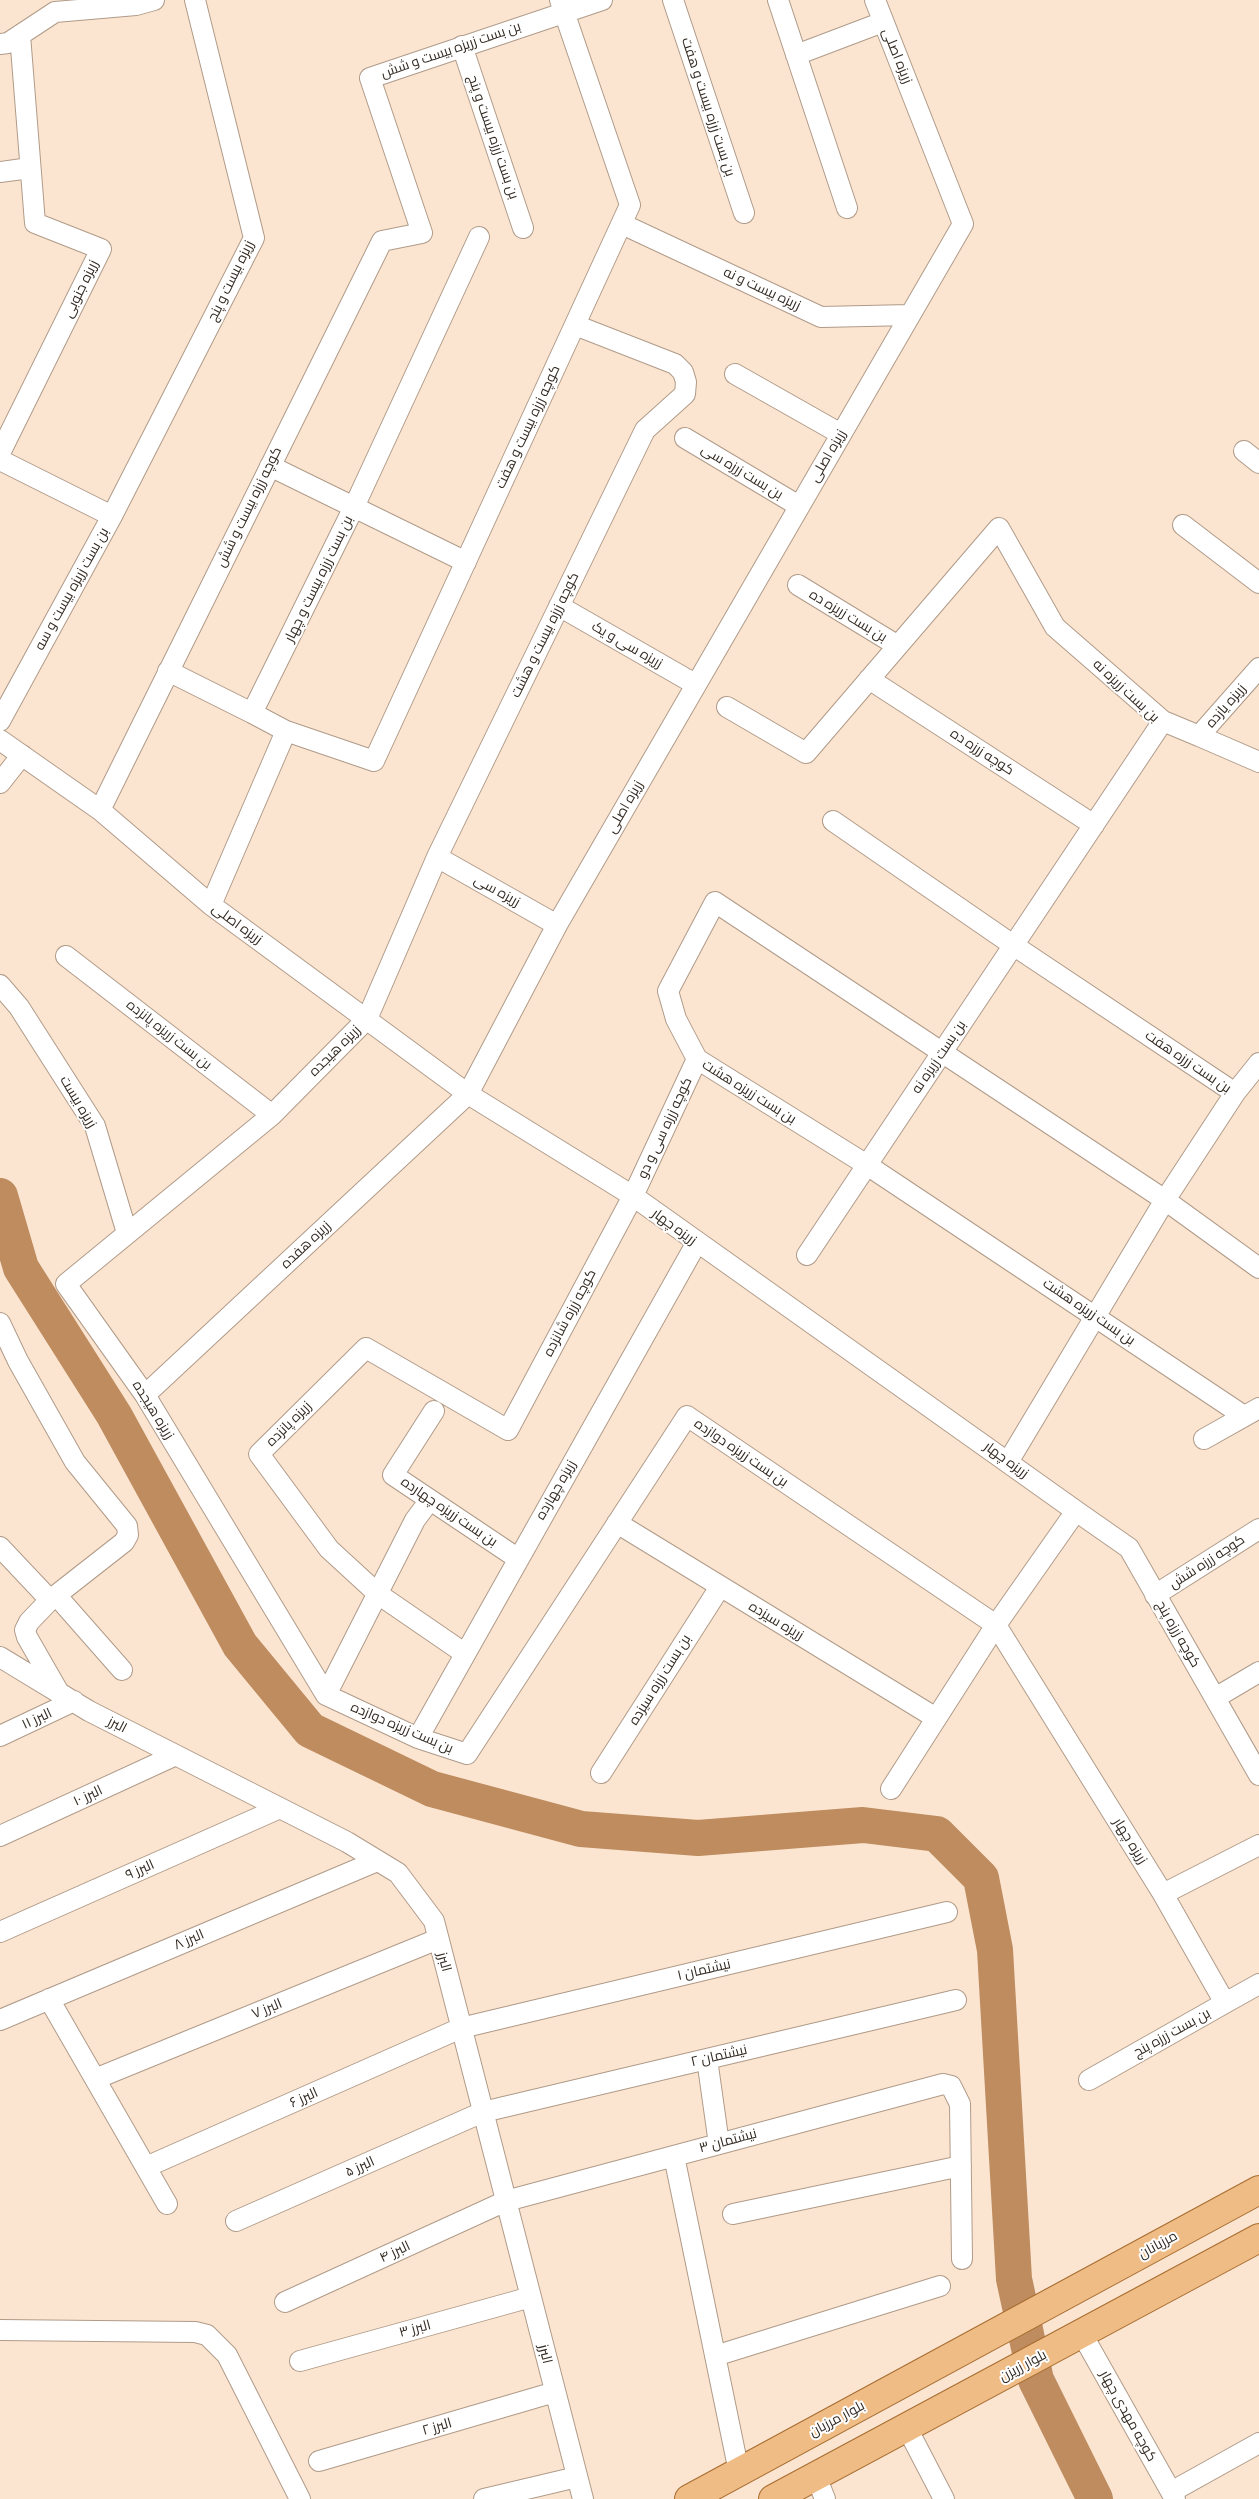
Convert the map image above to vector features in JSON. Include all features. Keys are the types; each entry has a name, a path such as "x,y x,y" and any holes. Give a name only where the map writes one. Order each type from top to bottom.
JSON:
{"main road":[{"name":"مرزبانان","path":"985,2339 1259,2190"},
{"path":"1073,2338 1259,2238"},
{"name":"بلوار زریزن","path":"906,2428 1073,2338"},
{"name":"بلوار مرزبان","path":"689,2499 985,2339"},
{"path":"773,2499 821,2488 906,2428"}],"street":[{"path":"0,44 8,43 56,12 136,5 154,0"},
{"name":"زریزه بیست و پنج","path":"112,516 254,238 195,0"},
{"name":"بن بست زریزه بیست و شش","path":"422,233 370,78 462,46 562,6 602,0"},
{"name":"بن بست زرزه بیست و هفت","path":"673,0 744,213"},
{"path":"778,0 846,208"},
{"name":"زریزه اصلی","path":"0,740 100,810 211,905 468,1094 557,925 798,506 964,224 874,0"},
{"name":"کوچه زرزه بیست و هفت","path":"286,731 374,761 630,205 562,6"},
{"path":"796,54 883,22"},
{"name":"زریزه جنوبی","path":"0,453 101,249 35,223 20,35"},
{"name":"بن بست زرزه بیست و پنج","path":"462,46 523,228"},
{"path":"0,172 30,168"},
{"name":"زریزه بیست و نه","path":"622,224 821,317 910,314"},
{"name":"کوچه زرزه بیست و شش","path":"100,810 382,241 422,233"},
{"name":"بن بست زرزه بیست و چهار","path":"252,713 354,507 480,237"},
{"name":"کوچه زرزه بیست و هشت","path":"366,1019 437,857 645,430 684,394 686,382 683,372 675,364 574,325"},
{"path":"735,374 841,434"},
{"name":"بن بست زرزه سی","path":"684,438 798,506"},
{"name":"بن بست زریزه بیست و سه","path":"0,460 112,516 0,721"},
{"path":"270,466 466,562"},
{"path":"1184,524 1259,583"},
{"name":"بن بست زریزه نه","path":"727,706 806,753 999,528 1055,627 1163,721 807,1255"},
{"name":"بن بست زریزه ده","path":"798,585 898,646"},
{"name":"زریزه سی و یک","path":"559,606 695,684"},
{"name":"زریزه یازده","path":"1163,721 1199,736 1259,668"},
{"path":"168,671 286,731 272,768 211,905"},
{"name":"کوچه زرزه ده","path":"869,679 1094,825"},
{"path":"1199,736 1259,762"},
{"path":"0,783 22,755"},
{"name":"بن بست زرزه هفت","path":"833,821 1013,945 1235,1093 1165,1200 1094,1315 1008,1462"},
{"name":"زریزه سی","path":"437,857 557,925"},
{"name":"بن بست زریزه هشت","path":"1204,1439 1252,1412 1094,1315 867,1165 698,1059 676,1019 668,991 715,902 1165,1200 1259,1268"},
{"name":"بن بست زریزه پانزده","path":"66,956 272,1115"},
{"name":"زریزه بیست","path":"0,985 19,1008 95,1126 127,1233"},
{"name":"زریزه هیجده","path":"326,1695 145,1395 66,1284 272,1115 366,1019"},
{"name":"کوچه زرزه سی و دو","path":"632,1196 698,1059"},
{"path":"1235,1093 1259,1063"},
{"name":"زریزه چهار","path":"468,1094 632,1196 696,1244 1076,1511"},
{"name":"زریزه هفده","path":"145,1395 468,1094"},
{"name":"کوچه زرزه شانزده","path":"508,1430 632,1196"},
{"name":"زریزه چهارده","path":"418,1738 517,1558 696,1244"},
{"path":"2,1331 75,1462 127,1526 128,1535 124,1542 53,1598 29,1622 25,1630 27,1637 66,1697"},
{"name":"زریزه پانزده","path":"464,1653 378,1594 329,1549 259,1454 366,1348 508,1430"},
{"name":"بن بست زریزه چهارده","path":"434,1411 393,1475 517,1558"},
{"name":"بن بست زریزه دوازده","path":"326,1695 418,1738 467,1754 686,1416 996,1625"},
{"path":"326,1695 415,1520 430,1500"},
{"path":"891,1789 996,1625 1076,1511"},
{"name":"کوچه زرزه پنج","path":"1076,1511 1129,1548 1259,1775"},
{"name":"زریزه سیزده","path":"617,1523 936,1718"},
{"name":"کوچه زرزه شش","path":"1155,1595 1259,1529"},
{"path":"0,1547 53,1598 122,1670"},
{"name":"بن بست زرزه سیزده","path":"601,1773 720,1586"},
{"name":"زریزه چهار","path":"996,1625 1163,1894"},
{"name":"البرز","path":"0,1657 66,1697 347,1842 398,1873 434,1921 582,2499"},
{"path":"1215,1698 1259,1672"},
{"name":"البرز ۱۱","path":"0,1736 66,1697"},
{"name":"البرز ۱۰","path":"0,1836 176,1755"},
{"name":"البرز ۹","path":"0,1932 280,1808"},
{"path":"1163,1894 1259,1845"},
{"name":"البرز ۸","path":"0,2020 378,1861"},
{"name":"بن بست زرزه پنج","path":"1089,2080 1224,2003 1163,1894"},
{"name":"نيشتمان ۱","path":"461,2028 947,1912"},
{"name":"البرز ۷","path":"95,2079 438,1939"},
{"path":"1224,2003 1259,1984"},
{"path":"49,1999 167,2204"},
{"name":"نيشتمان ۲","path":"483,2112 956,2000"},
{"name":"البرز ۶","path":"146,2168 461,2028"},
{"path":"707,2059 719,2144"},
{"name":"نيشتمان ۳","path":"506,2201 943,2084 951,2086 960,2104 961,2166"},
{"name":"البرز ۵","path":"236,2221 483,2112"},
{"path":"674,2156 738,2472"},
{"path":"733,2214 961,2166 962,2259"},
{"name":"البرز ۴","path":"285,2302 506,2201"},
{"path":"715,2356 940,2286"},
{"name":"البرز ۳","path":"300,2361 530,2297"},
{"path":"0,2330 195,2332 207,2335 227,2354 300,2499"},
{"name":"کوچه مهدی چهار","path":"1073,2338 1173,2496"},
{"name":"البرز ۲","path":"320,2461 555,2392"},
{"path":"906,2428 944,2499"},
{"path":"1173,2496 1259,2443"},
{"path":"484,2499 577,2477"}],"waterway":[{"path":"0,1196 21,1268 114,1415 240,1645 310,1730 432,1789 581,1829 698,1838 863,1825 937,1834 981,1878 995,1950 1014,2279 1036,2380 1095,2499"}]}
